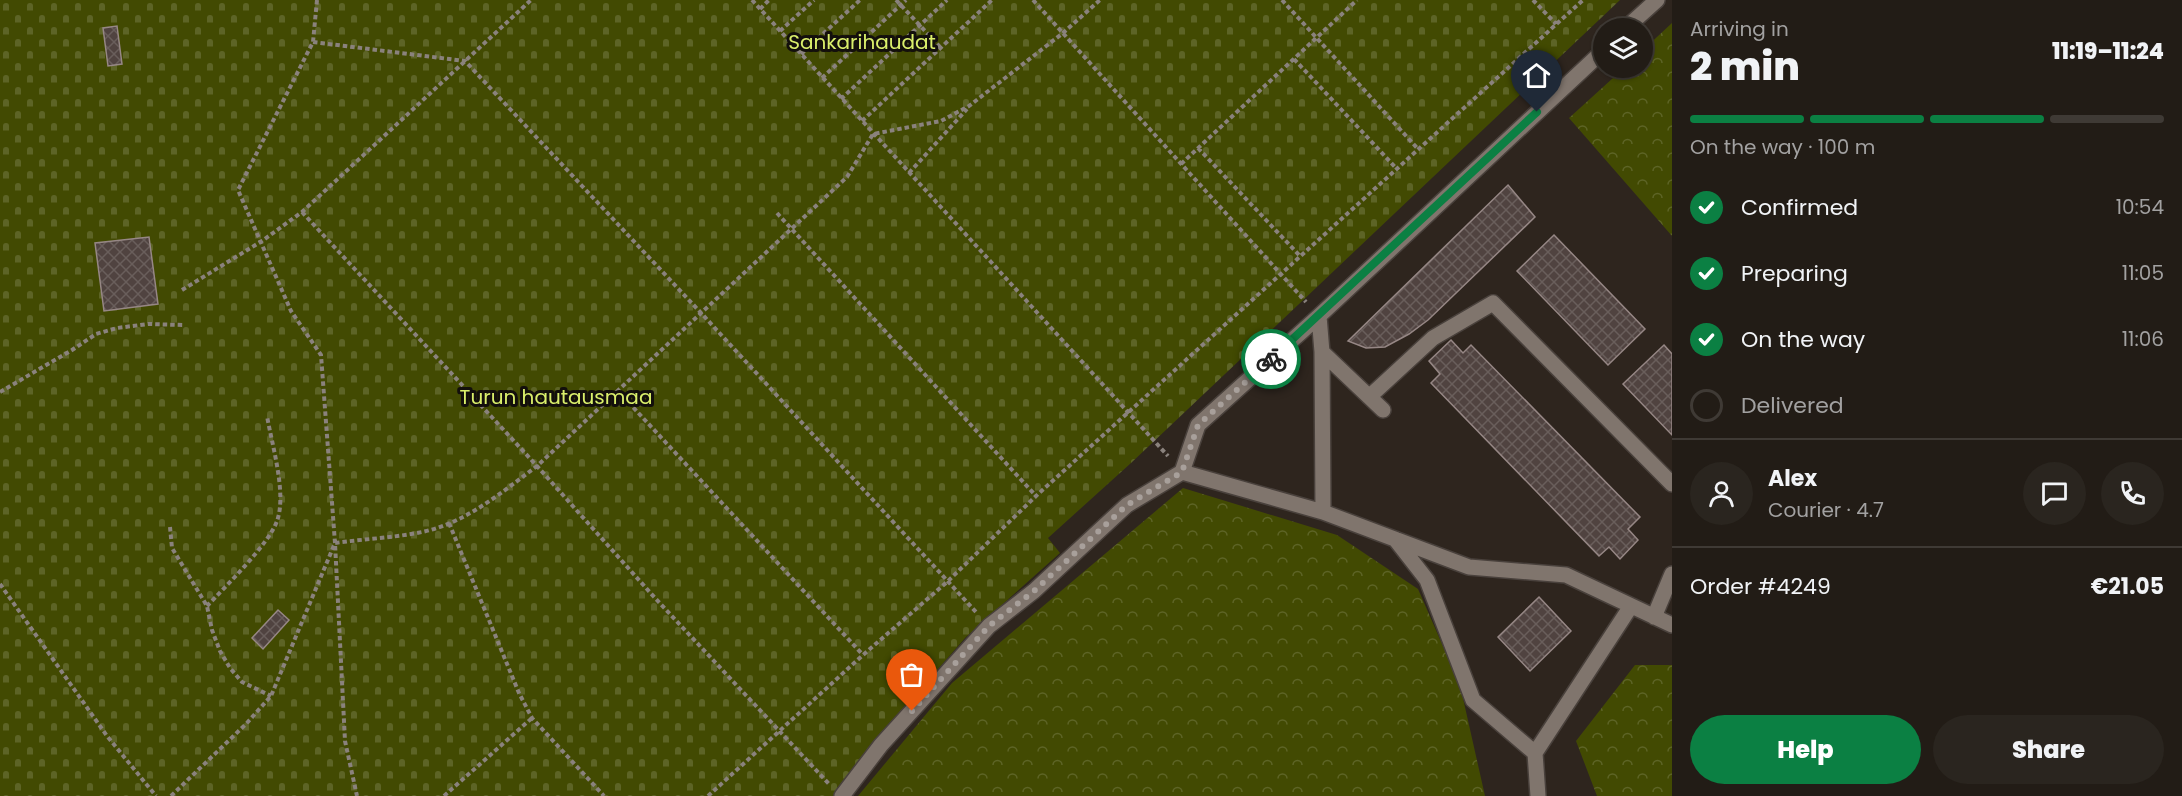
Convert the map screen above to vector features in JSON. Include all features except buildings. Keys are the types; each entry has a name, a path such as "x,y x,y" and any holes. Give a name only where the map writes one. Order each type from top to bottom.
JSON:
{"lane":[{"path":"1637,18 1657,0"},
{"path":"837,792 989,626 1034,591 1127,505 1182,472 1198,425 1319,316 1593,60"},
{"path":"1369,397 1433,338 1493,303 1672,484"},
{"path":"1319,316 1322,352 1323,512"},
{"path":"1322,352 1383,410"},
{"path":"1182,472 1323,512 1469,567 1566,576 1672,626"},
{"path":"1395,539 1427,580 1473,699 1535,753"},
{"path":"1654,617 1672,574"},
{"path":"1538,796 1535,753 1631,606"}],"path":[{"path":"317,0 313,42 238,190 291,311 321,356 335,543 345,741 357,796"},
{"path":"182,290 262,241 302,212 531,0"},
{"path":"752,0 1182,472"},
{"path":"760,9 769,0"},
{"path":"780,31 814,0"},
{"path":"801,54 860,0"},
{"path":"896,0 941,48"},
{"path":"822,78 906,0"},
{"path":"841,99 947,0"},
{"path":"862,121 993,0"},
{"path":"1033,0 1319,316"},
{"path":"909,172 969,106 1063,33 1100,0"},
{"path":"1282,0 1418,149"},
{"path":"1181,164 1357,0"},
{"path":"1533,0 1556,24"},
{"path":"708,796 947,582 1036,496 1129,414 1582,0"},
{"path":"313,42 465,61 989,626"},
{"path":"1294,59 1396,168"},
{"path":"335,543 423,532 449,523 484,505 537,466 847,177 873,134 940,121 969,106"},
{"path":"1198,148 1300,256"},
{"path":"302,212 537,466 655,598 837,792"},
{"path":"777,213 1036,496"},
{"path":"0,392 96,334 117,328 148,324 183,325"},
{"path":"618,391 863,655"},
{"path":"207,606 244,567 277,522 280,506 279,485 267,416"},
{"path":"449,523 519,693 532,718 604,796"},
{"path":"170,527 172,548 207,606 212,630 230,668 242,682 271,696"},
{"path":"171,796 246,724 271,696 335,543"},
{"path":"0,584 106,736 156,796"},
{"path":"444,796 532,718"}],"green space":[{"name":"Turun hautausmaa","path":"0,0 1620,0 1601,18 1593,18 1593,26 1131,463 1048,538 1060,553 966,637 867,750 836,796 0,796"},
{"path":"1672,23 1672,236 1569,118 1613,78 1653,78 1653,41"},
{"path":"1183,488 1337,535 1418,589 1460,685 1485,796 858,796 952,683"},
{"path":"1635,665 1672,665 1672,796 1597,796 1576,741"}],"way so far":[{"path":"912,711 989,626 1034,591 1127,505 1182,472 1198,425 1271,359"}],"route":[{"path":"1271,359 1537,112"}],"park label":[{"name":"Sankarihaudat","path":"862,42"}]}
